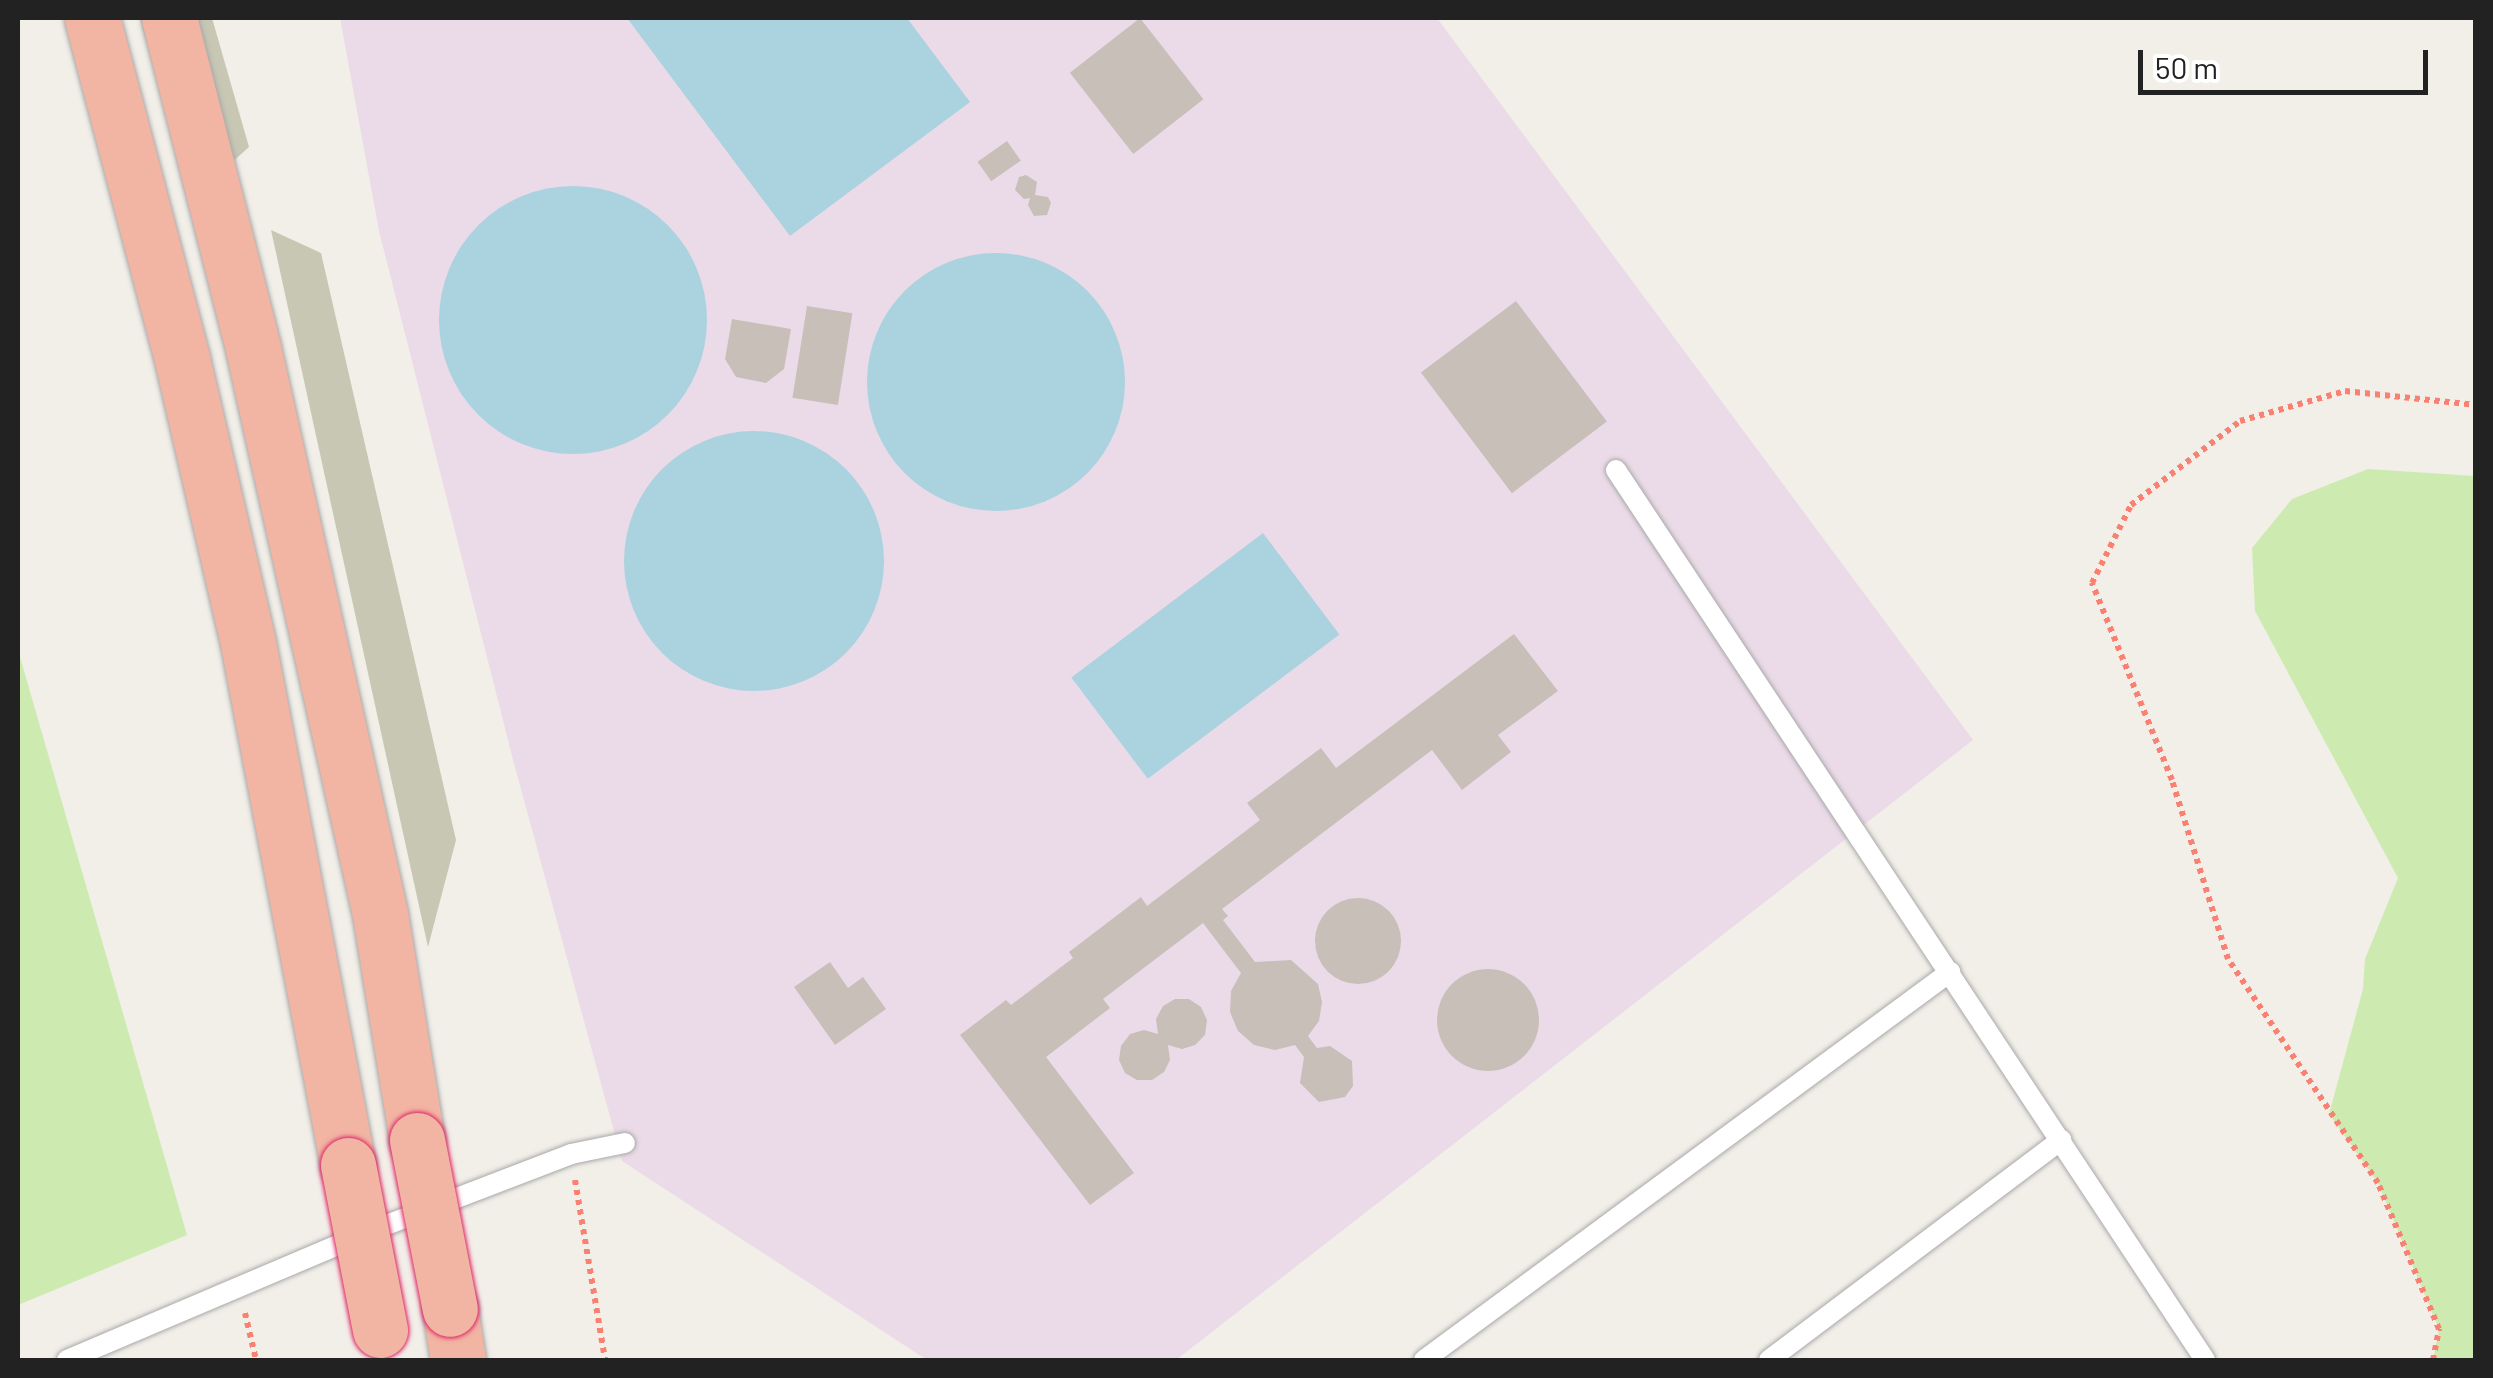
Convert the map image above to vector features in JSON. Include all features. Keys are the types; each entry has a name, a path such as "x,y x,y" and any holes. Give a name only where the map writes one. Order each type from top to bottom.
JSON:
{"highway":[{"path":"92,18 145,216 248,643 382,1345"},
{"path":"169,18 216,192 380,914 454,1335"}],"lane":[{"path":"1616,470 2205,1360"},
{"path":"1424,1360 1950,972"},
{"path":"1769,1360 2061,1140"},
{"path":"66,1360 571,1154 625,1143"}],"path":[{"path":"2432,1360 2439,1329 2378,1183 2228,958 2172,780 2092,583 2131,506 2240,421 2345,391 2476,405"},
{"path":"571,1154 605,1360"},
{"path":"240,1287 256,1360"}],"shaded area":[{"path":"140,18 212,18 249,147 191,199"},
{"path":"340,18 1437,18 1973,740 1176,1360 927,1360 622,1161 512,756 379,231"},
{"path":"271,230 321,253 456,840 428,947"}],"green space":[{"path":"2368,469 2475,476 2475,1360 2433,1360 2439,1329 2378,1183 2329,1114 2363,989 2365,959 2398,878 2255,611 2252,548 2292,499"},
{"path":"18,650 187,1235 18,1305"}],"water":[{"path":"627,18 907,18 970,102 790,236"},
{"path":"573,186 624,197 668,225 696,269 707,320 696,371 668,415 624,443 573,454 522,443 478,415 450,371 439,320 450,269 478,225 522,197"},
{"path":"996,253 1046,262 1087,291 1116,332 1125,382 1116,432 1087,473 1046,502 996,511 946,502 905,473 876,432 867,382 876,332 905,291 946,262"},
{"path":"754,431 804,441 846,469 874,511 884,561 874,611 846,653 804,681 754,691 704,681 662,653 634,611 624,561 634,511 662,469 704,441"},
{"path":"1263,533 1339,634 1148,779 1071,677"}],"building":[{"path":"1140,18 1203,99 1133,154 1070,73"},
{"path":"1007,141 1021,161 991,181 978,162"},
{"path":"1026,175 1037,182 1035,195 1048,197 1051,203 1047,215 1034,216 1028,205 1030,198 1024,199 1015,190 1019,177"},
{"path":"1516,301 1607,422 1512,493 1421,373"},
{"path":"807,306 852,313 838,405 792,398"},
{"path":"732,319 791,329 784,369 766,383 736,377 725,359"},
{"path":"1514,634 1558,691 1498,735 1511,752 1462,790 1432,750 1222,909 1228,916 1223,920 1255,962 1291,960 1318,984 1322,1002 1319,1021 1308,1036 1317,1048 1330,1046 1352,1061 1353,1086 1345,1097 1319,1102 1300,1083 1304,1057 1295,1045 1275,1050 1254,1045 1238,1031 1230,1012 1231,991 1241,973 1203,923 1103,999 1110,1008 1046,1057 1134,1173 1090,1205 960,1035 1006,1000 1011,1005 1073,958 1069,952 1141,897 1147,906 1260,820 1247,803 1321,748 1336,768"},
{"path":"1350,898 1366,898 1389,910 1398,924 1398,958 1389,972 1366,984 1350,984 1334,977 1322,965 1315,949 1315,933 1322,917 1334,905"},
{"path":"830,962 848,988 863,977 886,1009 835,1045 794,987"},
{"path":"1488,969 1507,973 1524,984 1535,1001 1539,1020 1535,1039 1524,1056 1507,1067 1488,1071 1469,1067 1452,1056 1441,1039 1437,1020 1441,1001 1452,984 1469,973"},
{"path":"1175,999 1189,999 1201,1007 1207,1020 1205,1035 1195,1045 1182,1049 1168,1045 1170,1060 1164,1072 1152,1080 1137,1080 1125,1073 1119,1060 1121,1046 1130,1034 1144,1030 1158,1034 1156,1019 1163,1006"}]}
